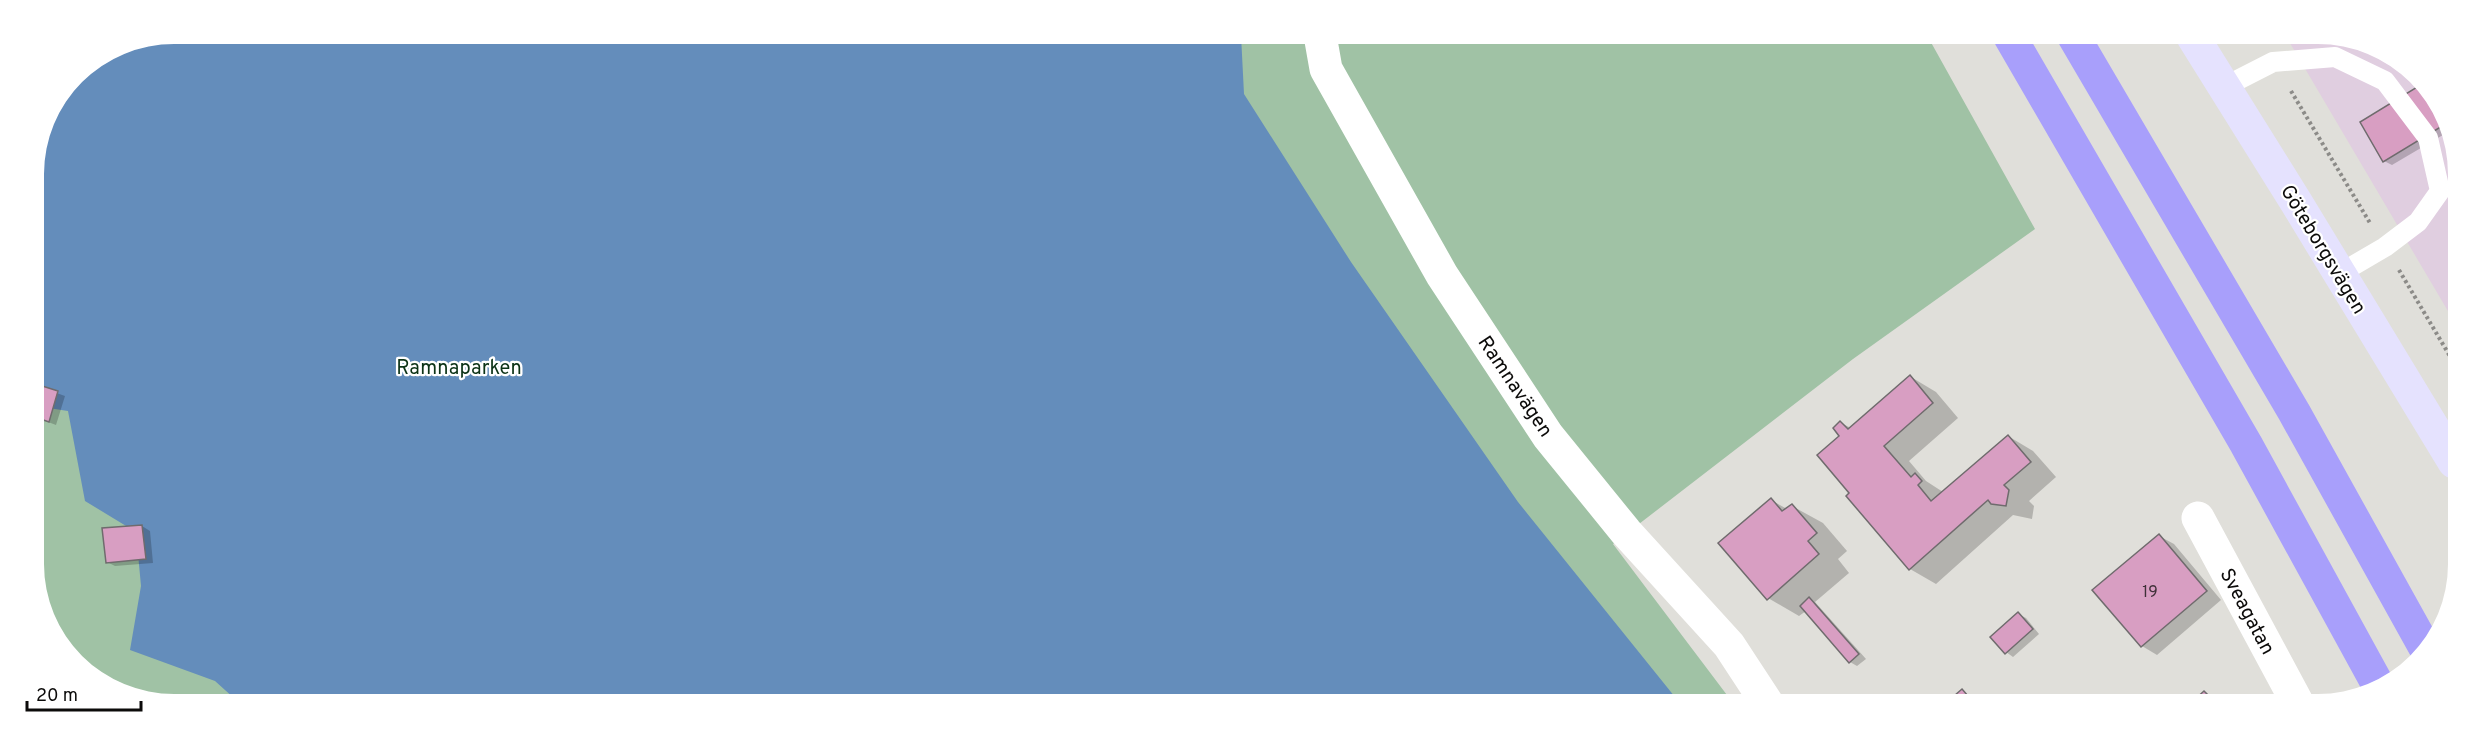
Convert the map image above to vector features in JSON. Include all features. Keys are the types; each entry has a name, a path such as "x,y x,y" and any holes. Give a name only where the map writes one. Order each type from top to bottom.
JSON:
{"highway":[{"path":"2014,44 2246,444 2375,680"},
{"path":"2078,44 2294,412 2422,642"}],"main road":[{"name":"Göteborgsvägen","path":"2197,44 2448,452"}],"street":[{"name":"Ramnavägen","path":"1322,44 1326,69 1442,275 1548,436 1626,532 1729,645 1761,693"},
{"name":"Sveagatan","path":"2198,518 2292,693"}],"lane":[{"path":"2224,87 2273,62 2335,57 2385,81 2428,138 2440,191 2418,222 2385,247 2339,274"}],"path":[{"path":"2273,62 2448,353"}],"shaded area":[{"path":"2291,44 2334,45 2367,53 2397,70 2421,94 2430,109 2441,132 2448,174 2448,311"}],"green space":[{"name":"Ramnaparken","path":"174,44 1932,44 2035,229 1853,359 1613,544 1726,693 174,694 140,689 124,684 101,672 76,649 65,636 57,621 46,589 44,572 44,165 48,140 53,124 70,94 101,65 132,50"}],"water":[{"name":"Ramnaparken","path":"174,44 1241,44 1244,94 1351,262 1518,502 1672,693 229,694 215,681 130,650 141,586 136,532 85,501 68,411 44,407 44,165 48,140 53,124 70,94 101,65 132,50"}],"building":[{"path":"2415,88 2421,94 2439,128 2383,162 2360,122"},
{"path":"1910,375 1933,403 1884,446 1911,477 1915,473 1922,481 1918,485 1931,501 2008,435 2031,462 2004,485 2009,490 2006,506 1991,504 1988,500 1909,570 1846,496 1849,493 1817,455 1839,436 1833,428 1840,421 1848,429"},
{"path":"44,387 58,391 49,422 44,420"},
{"path":"1771,498 1782,511 1792,504 1817,533 1808,541 1819,554 1767,600 1718,543"},
{"path":"142,525 146,559 106,563 102,528"},
{"path":"2159,534 2207,591 2141,647 2092,590"},
{"path":"1809,597 1859,654 1849,663 1800,606"},
{"path":"2018,612 2033,629 2005,654 1990,637"}]}
